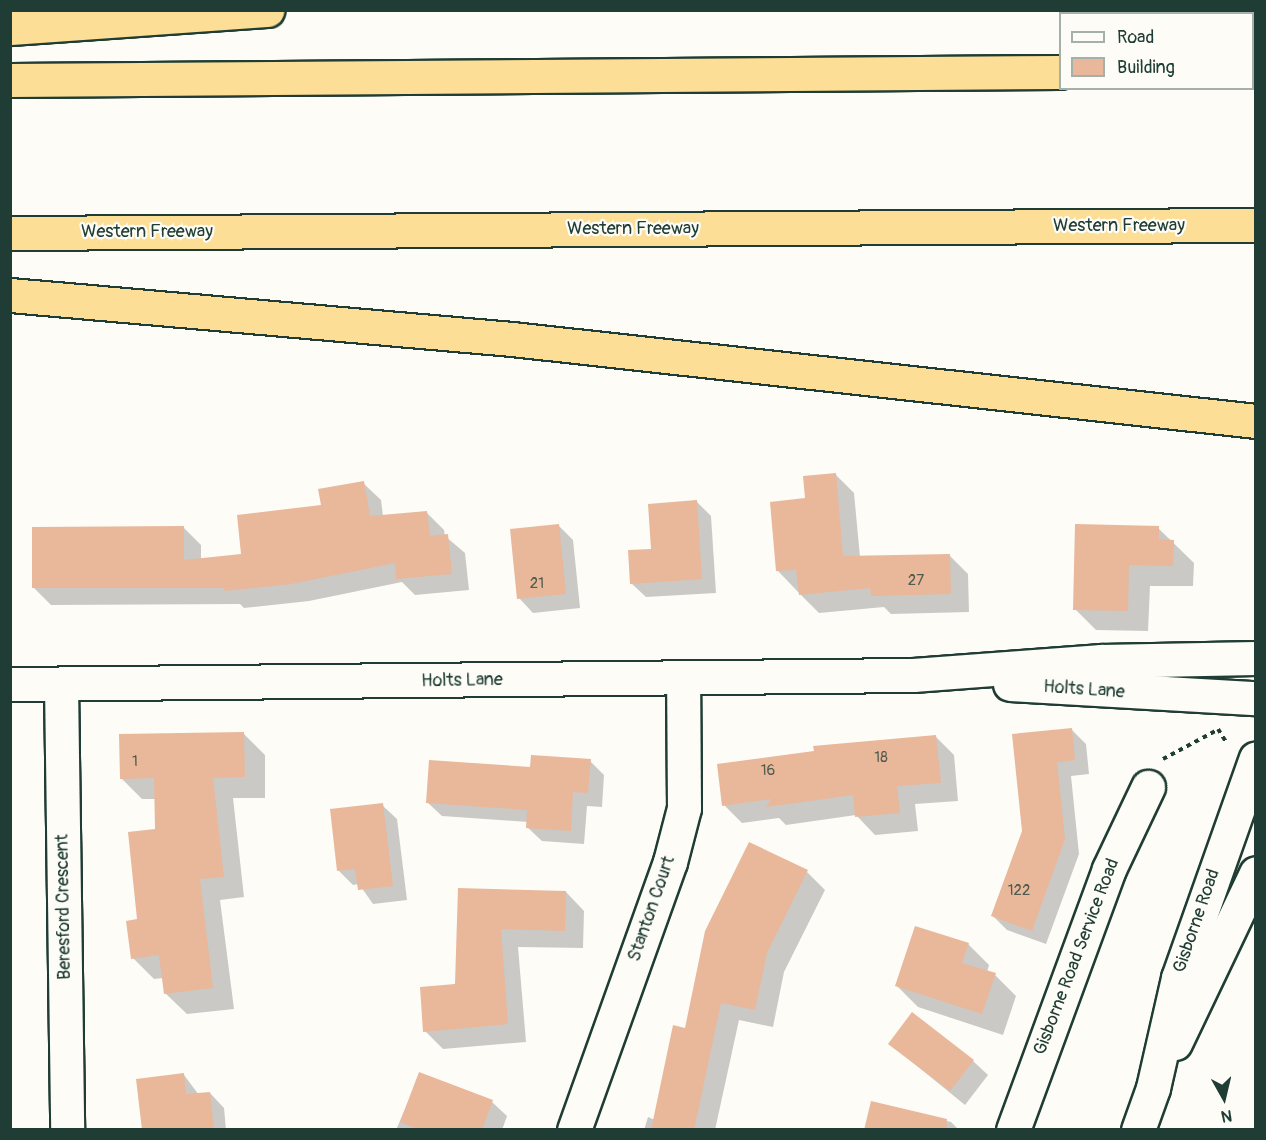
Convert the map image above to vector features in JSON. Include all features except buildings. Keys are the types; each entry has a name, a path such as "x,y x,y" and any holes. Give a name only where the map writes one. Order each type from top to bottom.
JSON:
{"highway":[{"path":"10,28 267,10"},
{"path":"10,80 1059,72"},
{"name":"Western Freeway","path":"10,233 1256,225"},
{"path":"10,295 512,339 1256,421"}],"street":[{"name":"Holts Lane","path":"10,684 913,675 1101,661 1256,658"},
{"name":"Holts Lane","path":"913,675 1098,691 1256,698"},
{"name":"Stanton Court","path":"574,1130 670,862 684,808 683,679"},
{"name":"Beresford Crescent","path":"61,684 67,1130"},
{"name":"Gisborne Road","path":"1153,1088 1178,978 1256,758"},
{"name":"Gisborne Road Service Road","path":"1012,1130 1109,869 1148,787"},
{"name":"Gisborne Road","path":"1138,1130 1153,1088 1256,873"}],"path":[{"path":"1148,787 1162,760 1218,729"}]}
